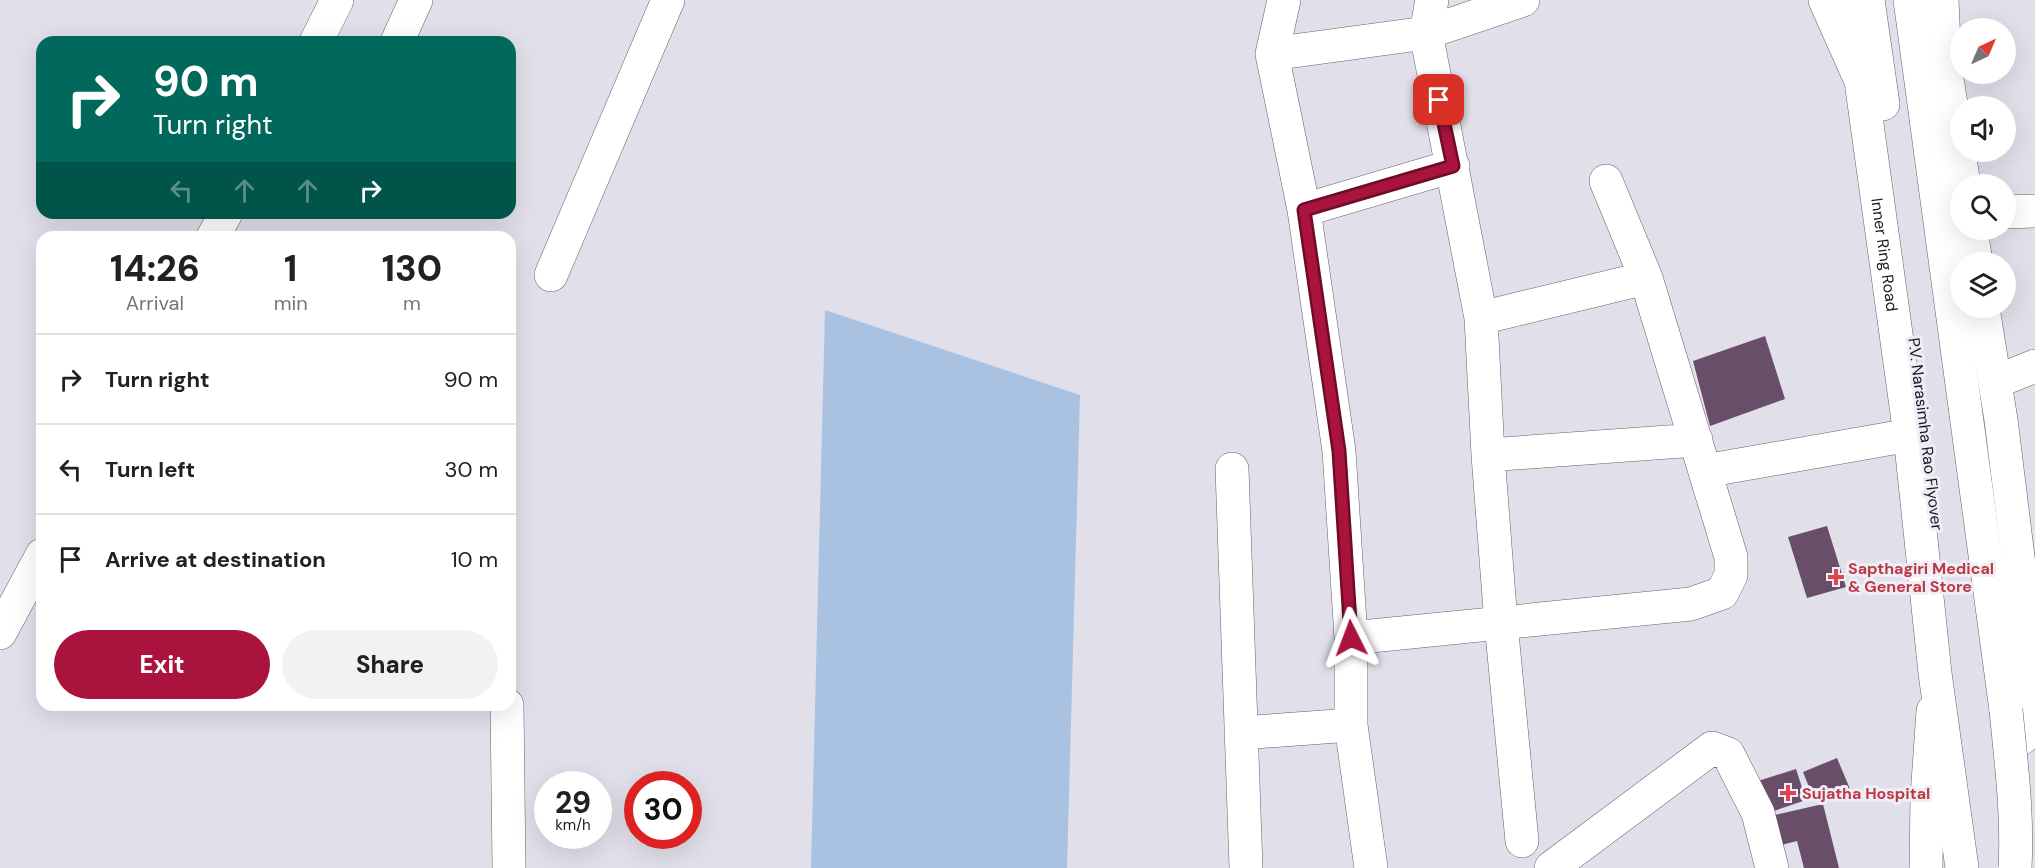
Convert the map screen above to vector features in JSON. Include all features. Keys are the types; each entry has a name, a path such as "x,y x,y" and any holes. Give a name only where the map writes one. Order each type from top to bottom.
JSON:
{"main road":[{"path":"319,36 337,0"},
{"path":"401,36 416,0"},
{"path":"551,275 668,0"},
{"path":"1284,0 1272,54 1304,210 1339,451 1351,638 1351,725 1371,868"},
{"path":"1432,0 1425,33 1453,166 1481,318 1488,455 1501,623 1522,841"},
{"path":"1272,54 1425,33 1523,0"},
{"path":"1825,0 1861,81"},
{"name":"Inner Ring Road","path":"1849,0 1910,435 1935,673 1927,797 1926,868"},
{"name":"P.V. Narasimha Rao Flyover","path":"1868,0 1963,714 1971,781 1974,868"},
{"path":"1910,0 2006,710 2012,779 2015,868"},
{"path":"1943,3 1945,67 1962,174"},
{"path":"1304,210 1453,166"},
{"path":"1351,638 1691,604 1722,593 1731,575 1731,557 1646,278 1606,181"},
{"path":"2016,212 2035,211"},
{"path":"1481,318 1646,278"},
{"path":"1985,318 2033,664 2035,705"},
{"path":"1995,382 2035,366"},
{"path":"1705,471 1910,435"},
{"path":"1488,455 1696,441"},
{"path":"1232,469 1246,868"},
{"path":"0,633 36,566"},
{"path":"2015,868 2011,832 2033,664"},
{"path":"1935,673 1962,868"},
{"path":"507,711 509,868"},
{"path":"1241,733 1351,725"},
{"path":"1551,868 1712,748 1728,754 1758,813 1772,868"}],"water":[{"path":"825,310 1080,395 1067,868 811,868"}],"building":[{"path":"1765,336 1785,399 1710,426 1693,361"},
{"path":"1827,526 1846,587 1807,598 1788,537"},
{"path":"1837,758 1850,789 1815,802 1803,772"},
{"path":"1796,769 1806,800 1768,813 1758,781"},
{"path":"1823,804 1839,868 1804,868 1797,841 1769,848 1762,818"}],"place":[{"name":"Sapthagiri Medical & General Store","path":"1836,577"},
{"name":"Sujatha Hospital","path":"1788,793"}],"route":[{"path":"1351,638 1339,451 1304,210 1453,166 1439,100"}]}
